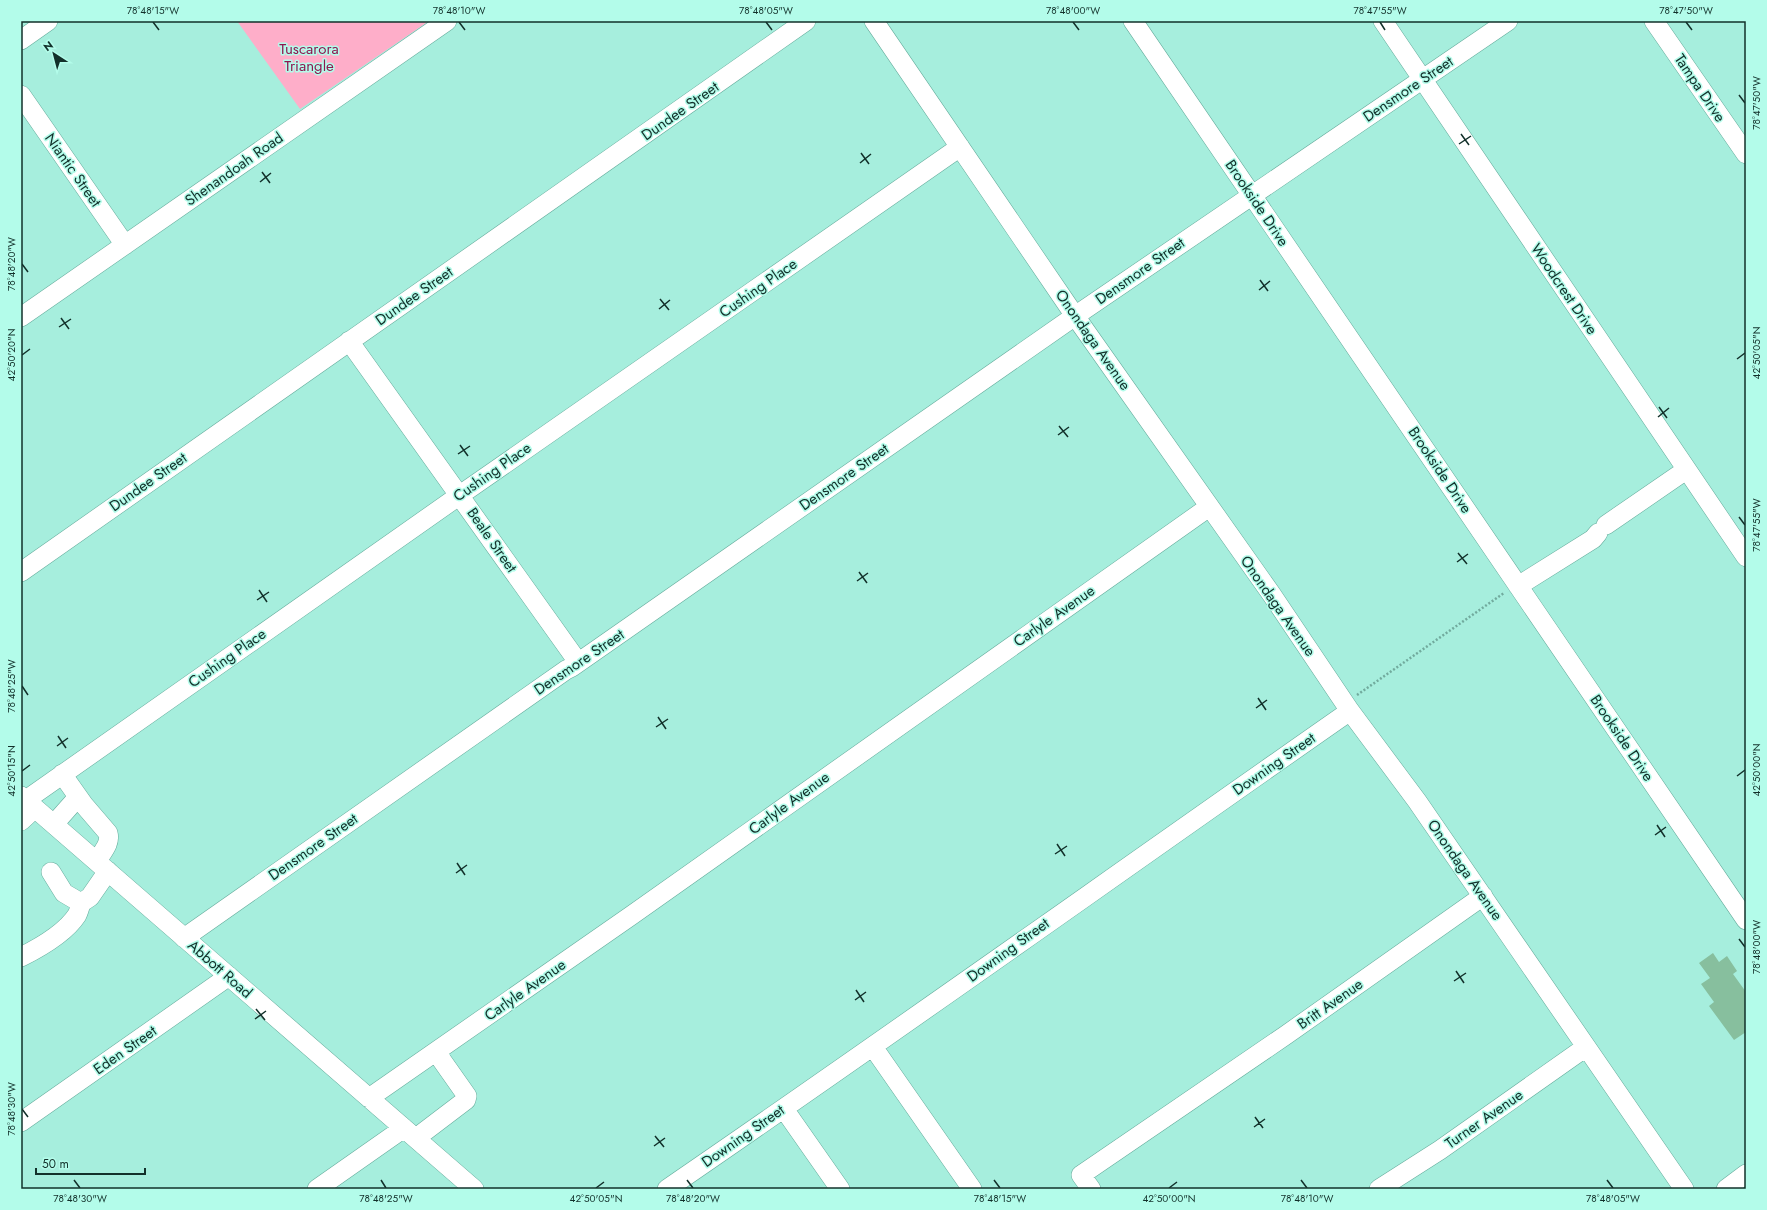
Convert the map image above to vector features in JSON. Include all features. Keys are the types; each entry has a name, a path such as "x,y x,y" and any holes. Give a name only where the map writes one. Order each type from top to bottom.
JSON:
{"street":[{"path":"21,40 48,21"},
{"name":"Shenandoah Road","path":"21,317 447,21"},
{"name":"Dundee Street","path":"21,572 349,341 621,153 806,21"},
{"name":"Onondaga Avenue","path":"874,21 1076,316 1272,595 1350,711 1417,801 1684,1189"},
{"name":"Brookside Drive","path":"1133,21 1746,920"},
{"name":"Woodcrest Drive","path":"1383,21 1746,557"},
{"name":"Densmore Street","path":"184,938 578,662 1252,194 1508,21"},
{"name":"Tampa Drive","path":"1654,21 1746,154"},
{"name":"Niantic Street","path":"21,95 125,245"},
{"name":"Cushing Place","path":"21,821 27,801 62,774 460,495 960,148"},
{"name":"Beale Street","path":"349,341 578,662"},
{"path":"1518,586 1593,539 1602,529 1686,470"},
{"name":"Carlyle Avenue","path":"369,1098 1209,507"},
{"name":"Downing Street","path":"667,1189 873,1047 1044,924 1350,711"},
{"path":"21,957 37,949 71,922 77,914 81,903 90,897 102,866 110,838 108,833 78,797 62,774"},
{"path":"54,824 78,797"},
{"name":"Abbott Road","path":"27,801 474,1189"},
{"path":"51,872 64,893 81,903"},
{"name":"Britt Avenue","path":"1091,1189 1081,1175 1483,896"},
{"name":"Eden Street","path":"21,1122 229,976"},
{"path":"873,1047 972,1189"},
{"name":"Turner Avenue","path":"1379,1189 1440,1150 1586,1047"},
{"path":"317,1189 466,1100 468,1096 436,1052"},
{"path":"784,1109 840,1189"},
{"path":"1726,1189 1746,1174"}],"path":[{"path":"1350,711 1353,697 1508,590 1518,586"}],"green space":[{"name":"Tuscarora Triangle","path":"237,21 429,21 300,109"}],"building":[{"path":"1713,953 1719,962 1727,956 1737,971 1733,974 1746,992 1746,1032 1734,1040 1709,1006 1714,1002 1701,984 1710,978 1699,963"}]}
